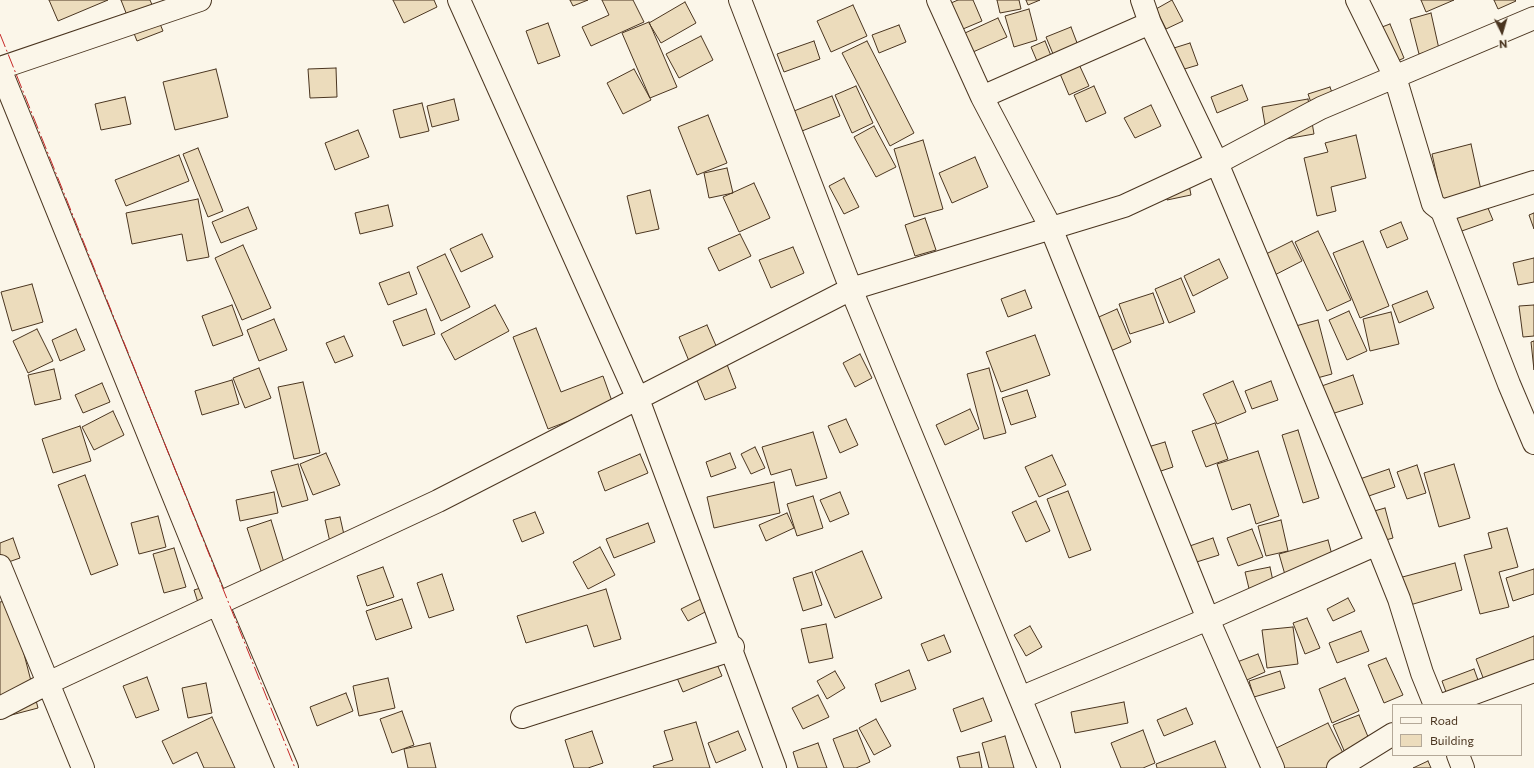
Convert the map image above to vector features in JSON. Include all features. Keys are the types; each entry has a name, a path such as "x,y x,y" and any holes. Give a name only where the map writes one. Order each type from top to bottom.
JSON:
{"street":[{"path":"200,0 0,69 217,603 287,768"},
{"path":"459,0 638,399 732,648 775,768"},
{"path":"740,0 851,289 1049,768"},
{"path":"938,0 982,97 1051,228 1208,619 1273,768"},
{"path":"1142,0 1150,23 1217,163 1377,544 1399,599 1422,673 1435,704"},
{"path":"1357,0 1395,77 1433,204 1442,211 1509,384 1534,443"},
{"path":"0,708 48,683 217,603 438,501 851,289 1124,206 1217,163 1321,108 1534,18"},
{"path":"982,97 1150,23"},
{"path":"1442,211 1534,182"},
{"path":"1020,698 1208,619 1377,544"},
{"path":"0,566 83,768"},
{"path":"522,717 732,648"},
{"path":"1445,704 1534,671"},
{"path":"1338,768 1392,735"},
{"path":"1458,756 1463,768"}],"building":[{"path":"49,0 108,0 58,21"},
{"path":"121,0 150,0 163,31 137,41"},
{"path":"393,0 434,0 437,7 404,23"},
{"path":"570,0 588,0 573,6"},
{"path":"602,0 633,0 644,22 591,46 582,27 609,15"},
{"path":"958,0 973,0 982,21 963,29 951,3"},
{"path":"997,0 1019,0 1021,9 1000,13"},
{"path":"1026,0 1040,0 1028,5"},
{"path":"1172,0 1183,21 1166,29 1156,9"},
{"path":"1421,0 1454,0 1426,12"},
{"path":"1494,0 1515,0 1516,1 1498,9"},
{"path":"685,2 696,23 661,43 649,23"},
{"path":"853,5 867,36 831,52 817,21"},
{"path":"1029,9 1037,40 1014,47 1005,16"},
{"path":"1431,13 1439,49 1419,54 1410,19"},
{"path":"998,18 1007,37 973,52 965,33"},
{"path":"649,22 677,87 650,98 622,33"},
{"path":"548,23 560,56 538,64 526,31"},
{"path":"1390,24 1404,58 1389,65 1374,30"},
{"path":"899,25 906,42 879,53 872,35"},
{"path":"1071,27 1082,56 1058,66 1046,37"},
{"path":"701,36 713,60 679,78 666,54"},
{"path":"814,41 820,59 784,72 777,54"},
{"path":"867,41 914,133 890,146 842,53"},
{"path":"1045,41 1056,68 1042,73 1031,47"},
{"path":"1190,43 1198,65 1181,70 1174,48"},
{"path":"1077,60 1089,86 1069,95 1058,69"},
{"path":"336,68 337,97 310,98 308,69"},
{"path":"216,69 228,117 175,130 163,82"},
{"path":"634,69 651,100 623,114 607,83"},
{"path":"1242,85 1248,100 1217,113 1211,97"},
{"path":"856,86 873,123 852,133 835,95"},
{"path":"1094,86 1106,113 1086,122 1074,95"},
{"path":"1330,87 1336,104 1314,111 1308,94"},
{"path":"832,96 840,116 802,131 794,111"},
{"path":"125,97 131,124 101,130 95,104"},
{"path":"454,99 459,120 432,127 427,106"},
{"path":"1308,99 1314,134 1268,142 1262,107"},
{"path":"422,103 429,131 400,138 393,110"},
{"path":"1151,105 1161,126 1135,138 1124,118"},
{"path":"708,115 727,163 697,175 678,127"},
{"path":"874,126 896,167 876,177 854,137"},
{"path":"358,130 369,157 335,170 325,143"},
{"path":"1356,135 1366,178 1331,187 1336,211 1317,216 1304,158 1328,152 1325,143"},
{"path":"923,140 943,209 914,217 894,149"},
{"path":"1471,144 1481,190 1442,199 1432,154"},
{"path":"198,148 223,211 208,217 183,154"},
{"path":"179,155 189,181 126,206 115,180"},
{"path":"975,157 988,187 952,203 939,173"},
{"path":"727,168 733,193 709,198 704,173"},
{"path":"1187,174 1191,195 1167,200 1163,180"},
{"path":"844,178 859,207 844,214 829,186"},
{"path":"754,183 770,218 739,232 723,197"},
{"path":"650,190 659,229 636,234 627,196"},
{"path":"198,199 209,257 187,261 182,234 132,244 126,213"},
{"path":"1485,201 1493,220 1459,232 1452,214"},
{"path":"388,205 393,226 360,234 355,213"},
{"path":"248,207 257,229 221,243 212,222"},
{"path":"1534,213 1534,229 1529,215"},
{"path":"925,218 936,250 915,256 905,225"},
{"path":"1401,222 1408,239 1387,248 1380,231"},
{"path":"1318,231 1351,300 1327,311 1295,242"},
{"path":"482,234 493,257 461,272 450,249"},
{"path":"740,234 751,256 719,271 708,248"},
{"path":"1292,241 1302,261 1265,280 1254,260"},
{"path":"1363,241 1389,306 1360,318 1333,253"},
{"path":"243,245 271,308 242,320 215,258"},
{"path":"793,247 804,273 771,288 759,260"},
{"path":"445,254 470,307 441,321 417,267"},
{"path":"1534,258 1534,282 1518,285 1513,263"},
{"path":"1219,259 1228,278 1193,296 1184,276"},
{"path":"409,272 417,294 388,305 379,283"},
{"path":"1181,278 1195,312 1169,323 1155,289"},
{"path":"32,284 43,322 12,331 1,292"},
{"path":"1025,290 1032,308 1008,317 1001,299"},
{"path":"1427,291 1434,308 1399,323 1392,305"},
{"path":"1153,293 1164,323 1130,334 1119,304"},
{"path":"232,305 243,335 213,346 202,316"},
{"path":"495,305 509,331 455,360 441,334"},
{"path":"1534,305 1534,336 1523,337 1519,306"},
{"path":"426,309 435,334 403,346 393,321"},
{"path":"1117,309 1131,342 1106,353 1092,320"},
{"path":"1349,311 1367,351 1347,360 1329,320"},
{"path":"1391,312 1399,344 1370,351 1363,319"},
{"path":"274,319 287,350 259,361 247,330"},
{"path":"1318,320 1332,374 1306,381 1292,327"},
{"path":"707,325 717,348 689,361 679,337"},
{"path":"536,328 561,392 603,376 613,404 548,429 513,337"},
{"path":"37,329 53,361 28,373 13,341"},
{"path":"76,329 85,350 60,361 52,340"},
{"path":"1035,335 1050,375 1001,392 986,352"},
{"path":"344,336 353,356 335,363 326,343"},
{"path":"1534,341 1534,370 1531,342"},
{"path":"723,354 736,388 705,400 691,366"},
{"path":"860,354 872,378 855,387 843,363"},
{"path":"259,368 271,398 245,408 233,378"},
{"path":"989,368 1006,433 984,439 967,374"},
{"path":"54,369 61,399 35,405 28,375"},
{"path":"1353,375 1363,404 1325,416 1316,388"},
{"path":"232,380 239,404 202,415 195,391"},
{"path":"1233,381 1246,412 1217,424 1203,394"},
{"path":"1271,381 1278,400 1252,409 1245,391"},
{"path":"303,382 320,453 294,459 278,387"},
{"path":"102,383 110,402 83,413 75,395"},
{"path":"1027,390 1036,417 1011,425 1002,398"},
{"path":"970,409 979,429 945,445 936,425"},
{"path":"113,411 124,435 94,450 82,427"},
{"path":"846,419 858,445 840,453 828,426"},
{"path":"1215,423 1228,459 1206,467 1192,431"},
{"path":"80,426 91,461 53,473 42,439"},
{"path":"1298,430 1319,498 1303,503 1282,435"},
{"path":"813,432 827,478 796,486 791,469 771,475 762,447"},
{"path":"1165,442 1173,467 1155,473 1148,447"},
{"path":"755,447 765,468 751,474 741,454"},
{"path":"1258,451 1279,516 1256,524 1250,504 1232,510 1217,464"},
{"path":"326,453 340,485 313,495 300,464"},
{"path":"730,453 736,468 711,477 706,462"},
{"path":"640,454 648,473 605,491 598,472"},
{"path":"1052,455 1066,485 1039,497 1025,467"},
{"path":"298,464 308,500 282,507 271,471"},
{"path":"1454,464 1470,518 1439,527 1424,473"},
{"path":"1417,465 1426,493 1407,499 1397,472"},
{"path":"1389,469 1395,487 1360,499 1354,481"},
{"path":"85,475 118,565 91,575 58,485"},
{"path":"774,482 780,513 714,528 707,497"},
{"path":"1068,491 1091,550 1069,558 1047,499"},
{"path":"274,492 278,513 240,521 236,500"},
{"path":"840,492 849,514 830,522 820,500"},
{"path":"813,496 823,528 797,536 787,504"},
{"path":"1036,501 1050,531 1026,542 1012,512"},
{"path":"1385,508 1393,538 1375,543 1367,513"},
{"path":"535,512 544,533 522,542 513,520"},
{"path":"787,513 794,528 766,541 759,525"},
{"path":"158,516 166,547 139,554 131,523"},
{"path":"340,517 347,548 332,551 325,520"},
{"path":"271,520 285,566 262,574 247,528"},
{"path":"1281,520 1288,551 1266,556 1258,526"},
{"path":"648,523 655,542 614,558 606,539"},
{"path":"1507,528 1518,567 1499,572 1509,607 1480,614 1464,555 1492,548 1488,533"},
{"path":"1252,529 1263,557 1238,566 1227,538"},
{"path":"13,538 20,558 0,565 0,543"},
{"path":"1213,538 1219,555 1187,565 1181,549"},
{"path":"1328,540 1335,566 1311,573 1314,584 1290,592 1279,554"},
{"path":"600,547 615,575 588,589 573,562"},
{"path":"174,548 186,587 164,593 153,554"},
{"path":"862,551 882,598 835,618 815,571"},
{"path":"1455,563 1462,590 1403,607 1395,579"},
{"path":"383,567 394,597 367,606 357,576"},
{"path":"1270,567 1277,600 1253,605 1245,572"},
{"path":"1534,569 1534,594 1513,601 1506,578"},
{"path":"812,572 822,605 803,611 793,578"},
{"path":"442,574 454,610 429,618 417,583"},
{"path":"207,586 201,612 194,590"},
{"path":"606,589 621,639 594,647 587,625 526,643 517,616"},
{"path":"1348,598 1355,611 1333,621 1327,609"},
{"path":"402,599 412,628 376,640 366,611"},
{"path":"701,599 707,611 688,621 681,609"},
{"path":"10,600 38,708 0,718 0,602"},
{"path":"1307,618 1320,648 1305,654 1293,623"},
{"path":"826,624 833,658 809,663 801,629"},
{"path":"1030,626 1042,647 1026,656 1014,635"},
{"path":"1293,627 1298,664 1267,668 1262,630"},
{"path":"1361,631 1369,651 1337,663 1329,643"},
{"path":"944,635 951,652 928,661 921,644"},
{"path":"1534,636 1534,680 1490,696 1476,659"},
{"path":"711,650 722,676 683,692 672,666"},
{"path":"1258,654 1265,672 1240,683 1232,664"},
{"path":"1386,658 1403,695 1384,703 1368,665"},
{"path":"1474,669 1482,691 1450,703 1442,681"},
{"path":"909,670 916,689 881,702 875,684"},
{"path":"835,671 845,688 827,699 817,681"},
{"path":"1280,671 1285,688 1254,697 1249,681"},
{"path":"147,677 159,710 136,718 123,686"},
{"path":"388,678 395,708 359,716 353,686"},
{"path":"1345,678 1359,711 1332,723 1319,689"},
{"path":"206,683 212,713 188,718 182,688"},
{"path":"346,693 353,711 317,726 310,707"},
{"path":"818,695 829,717 803,729 792,708"},
{"path":"983,698 992,721 961,732 953,709"},
{"path":"1124,702 1128,723 1075,733 1071,712"},
{"path":"1186,708 1193,724 1164,736 1157,720"},
{"path":"402,711 414,745 392,753 380,719"},
{"path":"1359,715 1371,744 1346,755 1333,725"},
{"path":"212,717 235,768 204,768 197,752 173,764 162,741"},
{"path":"876,719 891,746 874,755 859,728"},
{"path":"696,722 710,768 654,768 653,766 673,760 664,731"},
{"path":"1328,723 1348,763 1337,768 1276,768 1268,752"},
{"path":"857,730 870,762 856,768 844,768 833,739"},
{"path":"1143,730 1155,763 1143,768 1121,768 1111,743"},
{"path":"592,731 603,763 588,768 574,768 565,740"},
{"path":"738,731 746,750 716,763 708,743"},
{"path":"1005,736 1014,768 989,768 982,743"},
{"path":"1215,741 1226,768 1157,768 1156,764"},
{"path":"430,743 436,768 408,768 404,749"},
{"path":"818,743 827,768 798,768 793,752"},
{"path":"979,752 982,768 960,768 957,757"},
{"path":"1428,761 1431,768 1413,768"}],"power":[{"path":"0,34 295,768"}]}
